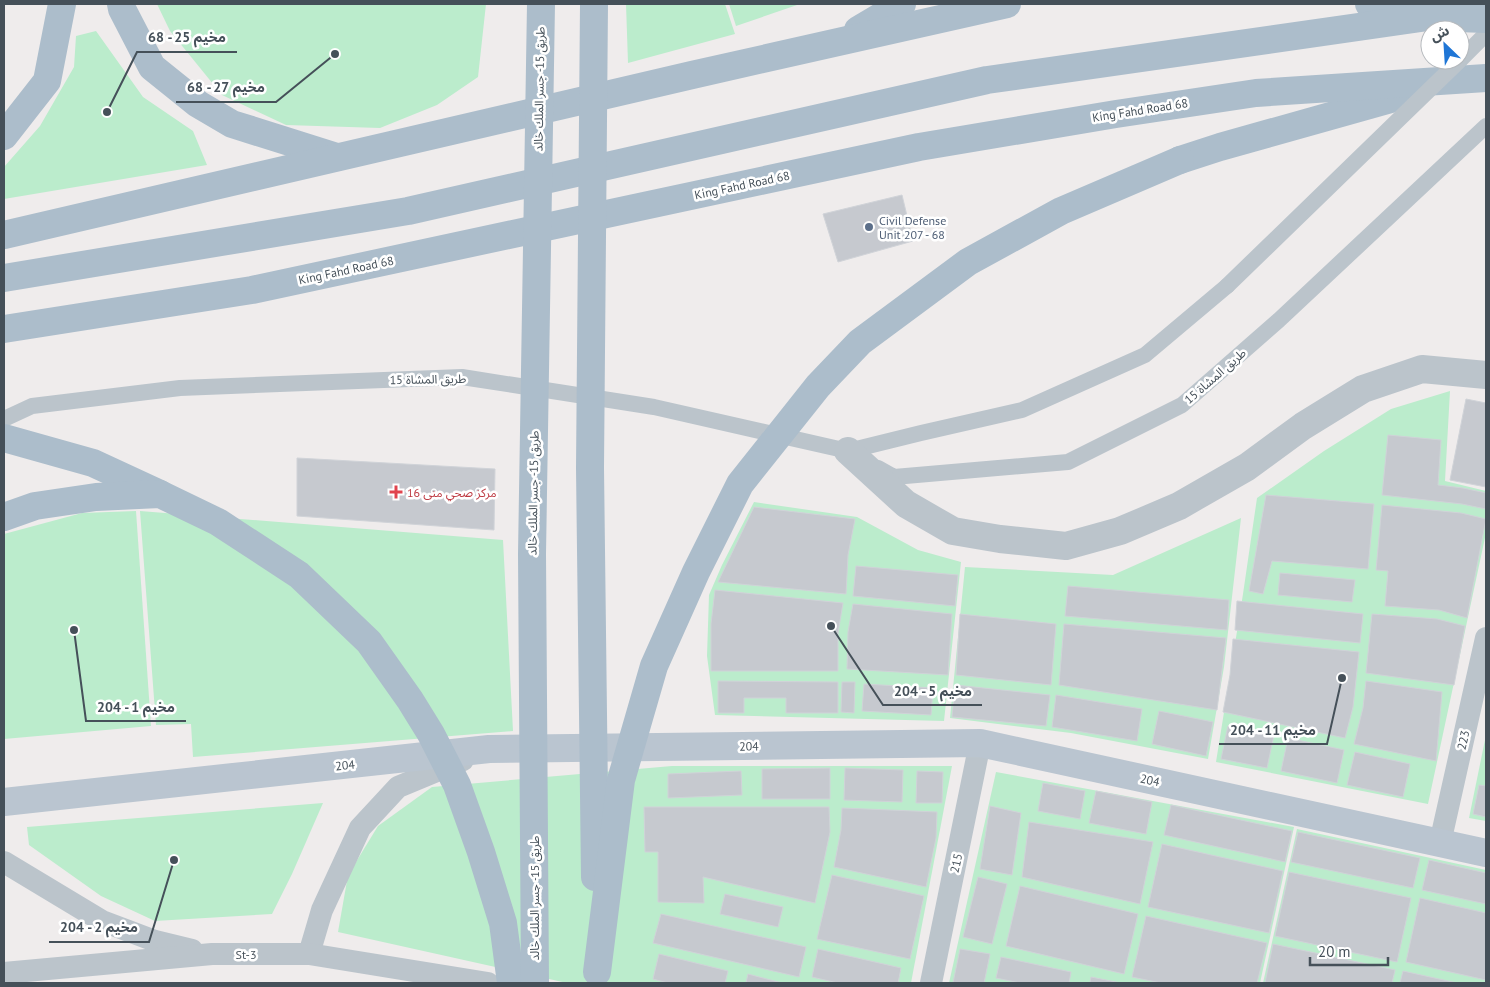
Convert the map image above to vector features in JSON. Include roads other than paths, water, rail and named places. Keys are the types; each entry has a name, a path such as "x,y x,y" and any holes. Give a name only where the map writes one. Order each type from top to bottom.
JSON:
{"main road":[{"path":"4,136 47,81 62,4"},
{"name":"طريق 15- جسر الملك خالد","path":"534,983 532,554 541,4"},
{"path":"594,4 590,468 597,978"},
{"path":"839,42 902,4"},
{"path":"4,236 1007,4"},
{"path":"1369,4 1428,17"},
{"path":"121,7 152,67 198,104 232,124 339,158"},
{"path":"4,278 408,211 986,80 1428,17 1486,19"},
{"name":"King Fahd Road 68","path":"4,329 252,290 919,147 1256,93 1458,70"},
{"path":"597,978 621,780 654,666 696,572 740,484 818,386 860,342 968,262 1061,211 1180,160 1464,70"},
{"path":"4,438 93,463 218,522 299,575 369,642 410,700 456,785 482,852 503,923 511,983"},
{"path":"4,517 35,506 96,497 160,494"},
{"name":"204","path":"4,802 489,749 980,743 1486,853"}],"street":[{"name":"طريق المشاة 15","path":"1470,63 1486,34"},
{"name":"طريق المشاة 15","path":"848,451 1022,410 1145,355 1227,286 1466,70"},
{"name":"طريق المشاة 15","path":"4,419 32,406 180,388 462,377 654,407 848,451 894,477 1068,462 1182,405 1279,320 1486,126"},
{"path":"848,451 906,504 953,530 1000,539 1066,546 1120,531 1179,506 1247,467 1303,426 1363,389 1422,369 1486,375"},
{"name":"223","path":"1440,843 1486,638"},
{"name":"215","path":"931,983 980,743"},
{"path":"309,954 322,910 360,828 398,787 489,749"},
{"path":"4,862 102,921 155,941 212,954"},
{"name":"St-3","path":"4,973 212,954 309,954 488,983"}],"place":[{"name":"مخيم 27 - 68","path":"335,54"},
{"name":"مخيم 25 - 68","path":"107,112"},
{"name":"Civil Defense Unit 207 - 68","path":"869,227"},
{"name":"مركز صحي منى 16","path":"396,492"},
{"name":"مخيم 5 - 204","path":"831,626"},
{"name":"مخيم 1 - 204","path":"74,630"},
{"name":"مخيم 11 - 204","path":"1342,678"},
{"name":"مخيم 2 - 204","path":"174,860"}]}
